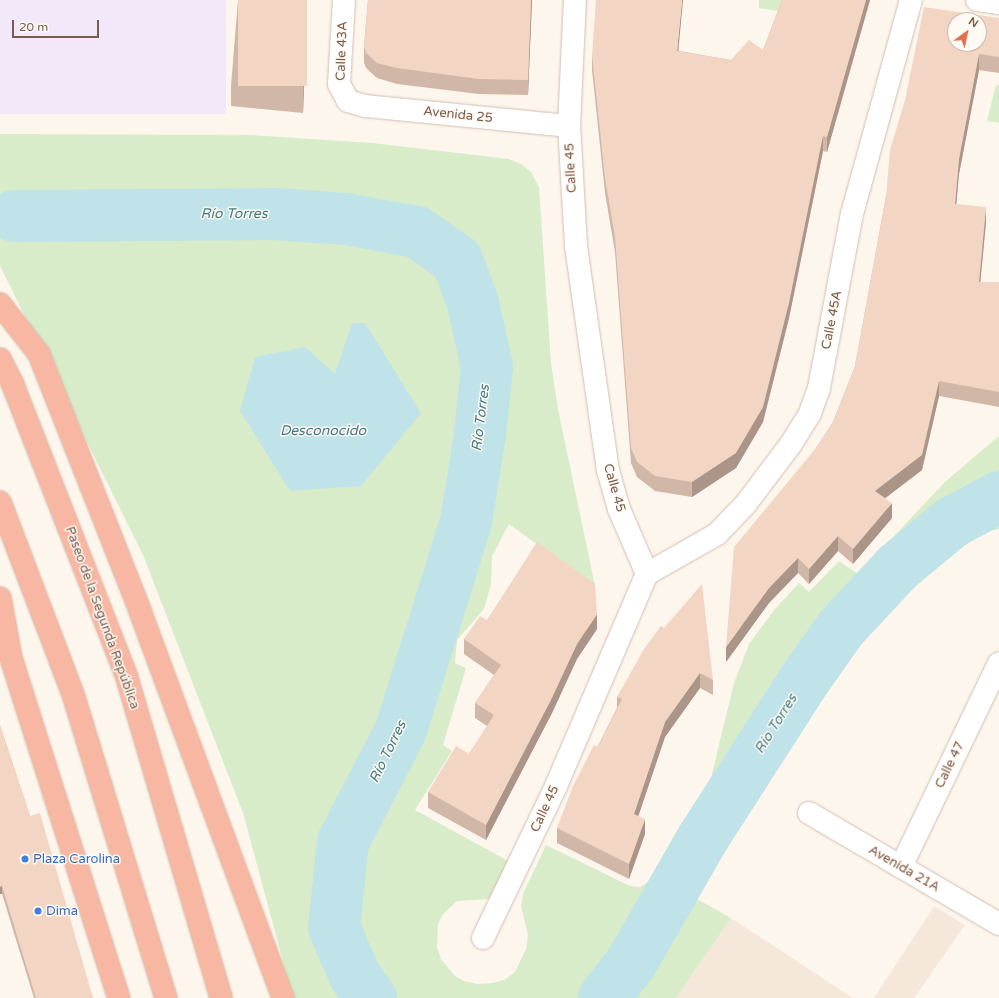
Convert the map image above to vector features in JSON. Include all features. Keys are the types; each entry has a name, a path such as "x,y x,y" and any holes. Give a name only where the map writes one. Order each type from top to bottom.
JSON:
{"highway":[{"path":"0,304 39,354 140,610 283,998"},
{"name":"Paseo de la Segunda República","path":"0,359 13,385 127,678 221,998"},
{"path":"0,502 73,694 166,998"},
{"path":"0,598 10,658 120,998"}],"street":[{"name":"Calle 43A","path":"344,0 339,84 348,101"},
{"name":"Calle 45","path":"483,938 556,786 647,574 619,509 608,471 576,246 569,126 575,0"},
{"name":"Calle 45A","path":"647,574 717,534 745,505 792,444 810,413 819,388 852,214 911,0"},
{"path":"977,0 999,3"},
{"name":"Avenida 25","path":"348,101 365,106 569,126"},
{"name":"Calle 47","path":"900,866 999,663"},
{"name":"Avenida 21A","path":"809,813 999,924"}],"shaded area":[{"path":"0,0 226,0 226,114 0,114"},
{"path":"934,906 965,925 914,998 874,998"},
{"path":"731,918 853,998 676,998"}],"green space":[{"path":"759,0 789,0 784,12 759,8"},
{"path":"996,85 999,85 999,123 987,121"},
{"path":"0,134 252,135 372,143 509,159 521,164 531,172 539,187 551,363 558,409 595,586 509,524 492,556 491,584 484,609 457,640 455,663 466,668 443,745 452,751 415,810 510,862 490,899 457,901 443,914 438,924 437,947 441,959 455,976 464,981 477,984 492,983 504,980 515,972 526,949 528,935 521,906 523,894 546,845 630,886 640,887 659,875 710,782 734,683 749,644 775,609 799,583 809,592 839,561 858,574 946,481 999,436 999,529 974,535 905,590 839,664 690,895 731,918 676,998 293,998 243,813 143,555 0,266"}],"water":[{"name":"Desconocido","path":"352,323 365,323 421,413 361,486 290,491 240,411 255,357 305,347 335,374"}],"building":[{"path":"238,0 307,0 307,86 238,86"},
{"path":"368,0 531,0 528,80 479,79 397,68 377,63 366,53 364,46"},
{"path":"596,0 682,0 677,51 731,60 749,40 763,50 782,0 866,0 827,137 823,136 789,303 763,407 736,453 692,482 655,476 637,462 631,448 615,237 605,178 592,55"},
{"path":"924,7 958,12 947,12 947,52 987,52 987,16 999,18 999,57 979,54 959,159 955,204 986,207 979,282 999,282 999,392 939,381 922,455 875,491 892,503 853,549 838,536 809,569 798,558 769,588 726,647 734,547 816,448 833,422 855,366 886,196 890,150 905,100"},
{"path":"537,542 595,584 597,614 577,644 552,698 486,825 428,792 456,746 469,754 494,715 475,703 501,665 464,639 480,616 487,620"},
{"path":"702,584 713,680 700,673 665,722 634,814 645,819 629,864 557,828 573,786 594,745 598,747 622,699 617,697 644,649 661,626 664,628"},
{"name":"Plaza Carolina","path":"0,725 30,816 40,813 93,998 36,998 2,886 0,887"}],"waterway":[{"name":"Río Torres","path":"14,216 276,214 346,219 417,232 457,260 473,303 487,367 480,434 466,522 400,732 343,842 334,927 355,976 371,998"},
{"name":"Río Torres","path":"604,998 631,963 703,838 803,682 842,627 898,567 951,523 999,497"}],"place":[{"name":"Plaza Carolina","path":"25,859"},
{"name":"Dima","path":"38,911"}]}
